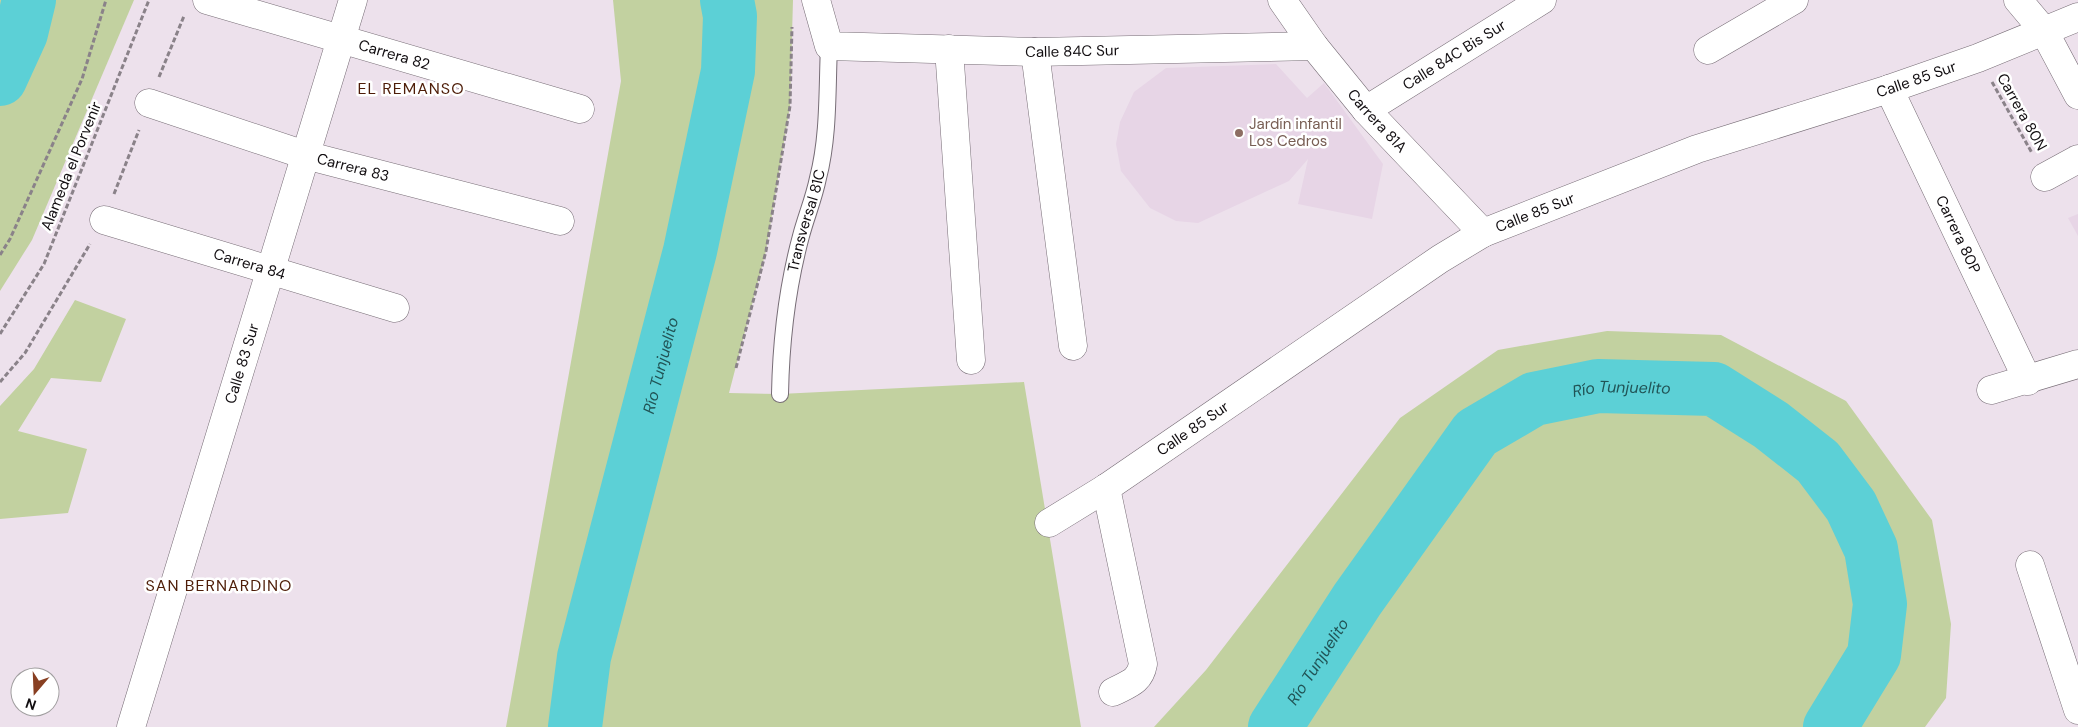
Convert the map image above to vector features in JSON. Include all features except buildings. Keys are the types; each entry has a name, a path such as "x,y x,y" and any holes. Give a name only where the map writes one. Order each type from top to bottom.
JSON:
{"street":[{"name":"Carrera 82","path":"207,0 580,109"},
{"name":"Calle 83 Sur","path":"130,727 268,271 353,0"},
{"path":"816,0 830,46"},
{"name":"Carrera 81A","path":"1282,0 1314,46 1366,110 1483,233"},
{"name":"Calle 84C Bis Sur","path":"1366,110 1542,0"},
{"path":"1708,50 1794,0"},
{"path":"2018,0 2044,31 2078,95"},
{"name":"Calle 85 Sur","path":"1049,523 1106,488 1440,260 1483,233 1697,149 1889,89 1978,58 2078,17"},
{"name":"Calle 84C Sur","path":"830,46 1035,52 1314,46"},
{"path":"949,49 971,360"},
{"path":"1035,52 1073,346"},
{"name":"Carrera 80P","path":"1889,89 2028,381"},
{"name":"Carrera 83","path":"149,102 305,154 560,221"},
{"path":"2046,177 2078,159"},
{"name":"Carrera 84","path":"104,220 268,271 396,308"},
{"path":"1991,390 2028,381 2078,364"},
{"path":"1106,488 1142,664 1141,674 1136,680 1113,692"},
{"path":"2030,565 2078,710"}],"lane":[{"name":"Transversal 81C","path":"780,394 781,351 790,287 801,236 819,177 826,121 830,46"}],"path":[{"path":"0,255 10,239 82,79 106,0"},
{"name":"Alameda el Porvenir","path":"0,334 44,264 149,0"},
{"path":"736,368 766,251 790,106 792,19"},
{"name":"Carrera 80N","path":"1978,58 2046,177"}],"shaded area":[{"name":"Jardín infantil Los Cedros","path":"1276,64 1307,98 1324,83 1383,164 1372,219 1298,204 1308,159 1289,181 1198,223 1176,221 1150,208 1121,171 1116,144 1120,122 1134,92 1166,68"},
{"path":"2078,214 2078,236 2068,218"}],"green space":[{"path":"0,0 134,0 32,240 0,291"},
{"path":"613,0 793,0 790,106 766,251 729,393 780,394 1024,382 1081,727 506,727 621,81"},
{"path":"75,300 126,319 101,382 51,378 18,431 87,449 68,513 0,519 0,406 34,369"},
{"path":"1607,331 1721,335 1846,401 1932,520 1951,624 1946,698 1925,727 1154,727 1206,670 1400,418 1498,350"}],"waterway":[{"name":"Río Tunjuelito","path":"0,79 21,33 29,0"},
{"name":"Río Tunjuelito","path":"575,727 584,657 690,251 728,71 730,16 727,0"},
{"name":"Río Tunjuelito","path":"1275,727 1357,600 1476,433 1534,399 1598,386 1714,389 1771,425 1818,462 1851,506 1871,549 1880,604 1874,655 1830,727"}],"place":[{"name":"Jardín infantil Los Cedros","path":"1239,133"}],"district":[{"name":"EL REMANSO","path":"411,88"},
{"name":"SAN BERNARDINO","path":"219,585"}]}
